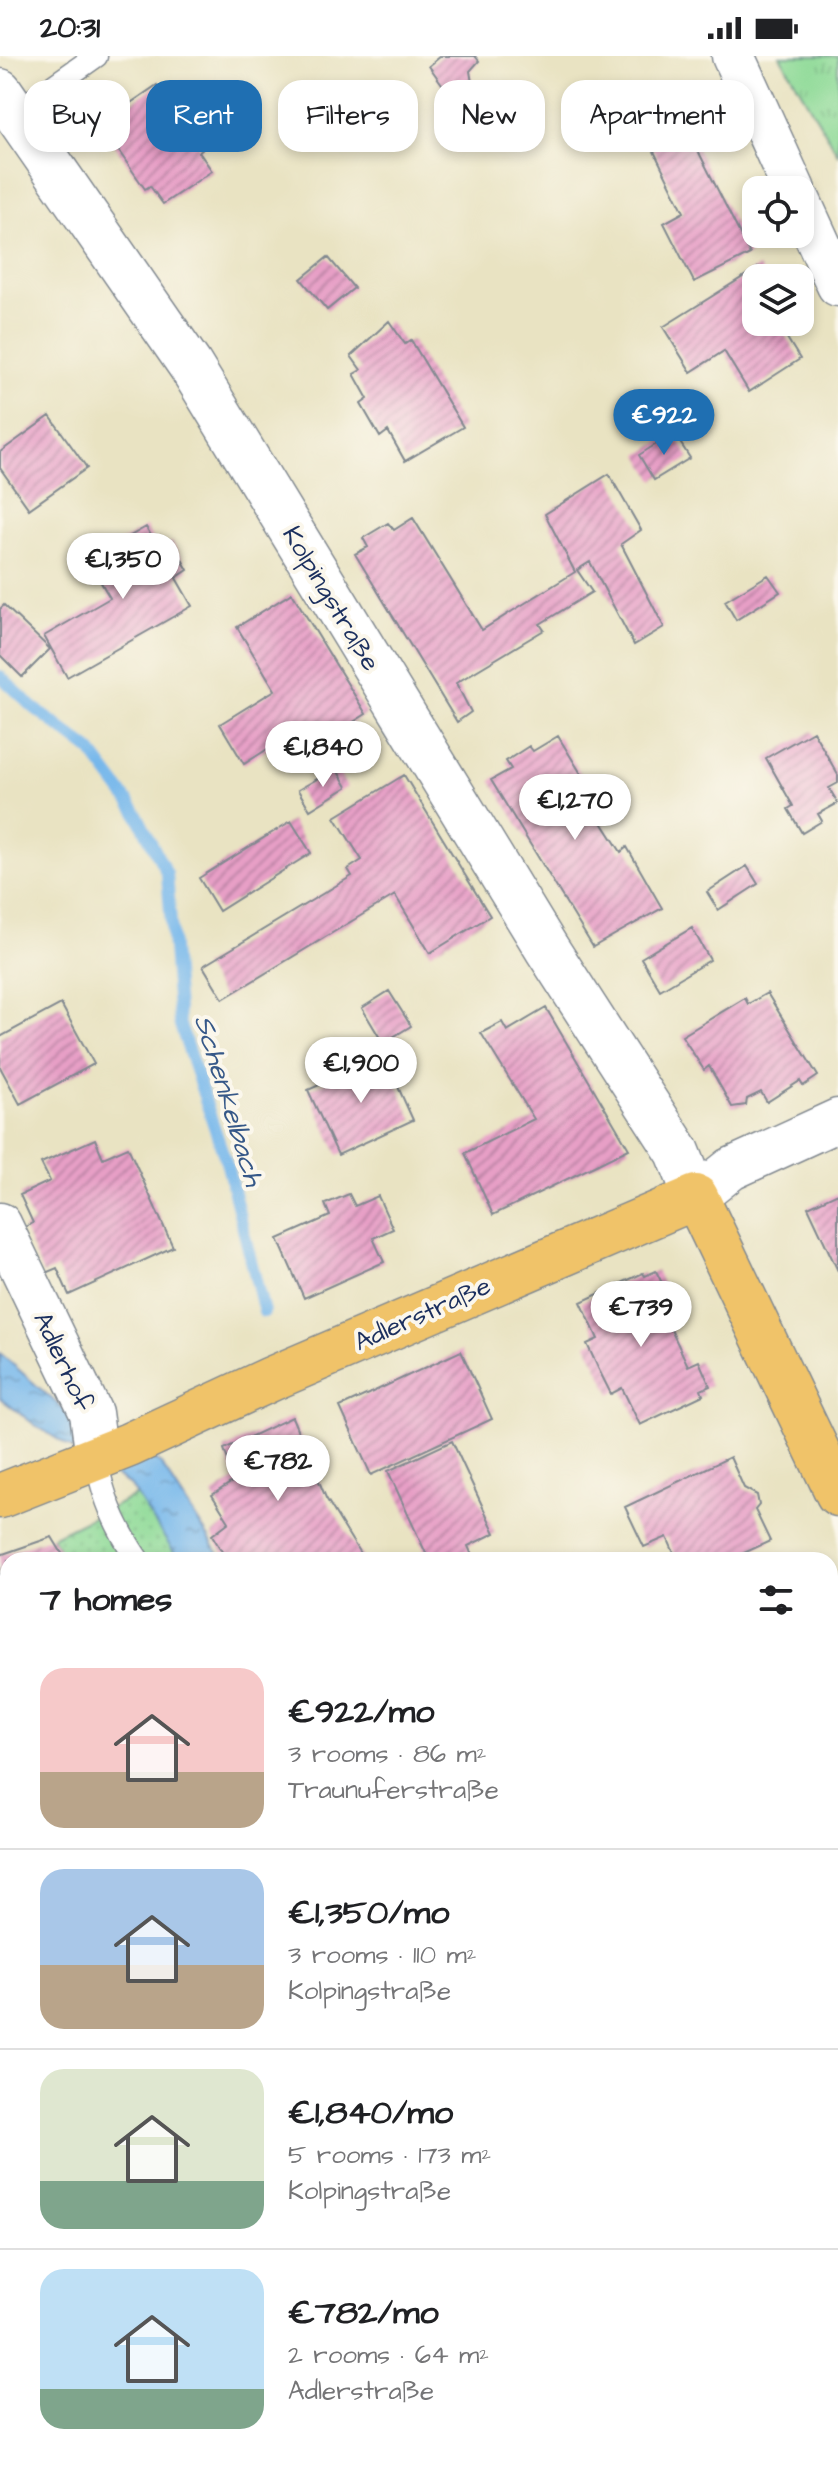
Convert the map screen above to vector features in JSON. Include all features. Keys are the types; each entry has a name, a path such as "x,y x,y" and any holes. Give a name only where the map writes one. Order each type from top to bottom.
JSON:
{"main road":[{"name":"Adlerstraße","path":"0,1496 104,1462 328,1354 696,1197"},
{"path":"696,1197 838,1494"}],"street":[{"path":"733,56 788,176"},
{"name":"Kolpingstraße","path":"8,102 190,365 547,949 678,1152 696,1197"},
{"path":"814,233 838,285"},
{"name":"Adlerstraße","path":"696,1197 731,1169 838,1120"},
{"name":"Adlerhof","path":"0,1224 91,1413 104,1462"}],"lane":[{"path":"8,102 96,56"},
{"path":"104,1462 123,1538 133,1552"}],"green space":[{"path":"780,56 838,56 838,154"},
{"path":"137,1495 175,1552 61,1552 52,1537"}],"water":[{"path":"0,1353 63,1409 161,1464 218,1552 174,1552 130,1485 35,1425 0,1398"}],"building":[{"path":"441,56 475,56 479,61 470,71 472,80 439,80 429,66"},
{"path":"146,93 146,152 199,152 212,171 163,204 150,186 145,189 119,152 130,152 130,103"},
{"path":"654,152 699,152 742,238 742,248 747,248 750,254 694,282 664,223 684,212"},
{"path":"328,257 354,288 327,310 301,279"},
{"path":"742,278 742,336 786,336 800,359 749,392 724,351 691,372 663,327"},
{"path":"389,321 405,344 411,340 463,427 405,461 388,431 380,437 361,404 368,399 354,374 361,370 351,356"},
{"path":"50,416 87,468 29,509 0,468 0,452"},
{"path":"674,433 690,458 654,480 639,455"},
{"path":"609,474 641,530 621,544 664,627 634,645 590,562 577,570 592,592 540,624 544,630 456,683 471,712 457,722 355,554 368,547 363,538 388,523 394,530 413,518 482,630 575,572 545,514"},
{"path":"146,527 159,549 172,542 188,570 176,578 192,606 67,677 44,636 110,598 88,560"},
{"path":"768,575 780,592 736,620 725,601"},
{"path":"292,593 366,714 311,749 299,729 244,764 220,724 275,690 237,627"},
{"path":"4,605 50,649 22,677 0,655 0,609"},
{"path":"813,731 838,775 838,783 829,788 838,803 818,814 822,821 802,833 788,809 793,806 766,758"},
{"path":"558,736 594,795 587,799 621,852 627,847 662,908 593,947 491,780 511,769 506,761 529,746 533,751"},
{"path":"336,768 347,787 310,810 298,790"},
{"path":"404,775 490,916 430,953 395,895 223,999 203,966 352,876 348,869 362,860 335,817"},
{"path":"291,821 311,853 219,911 199,878"},
{"path":"747,866 758,884 718,910 707,892"},
{"path":"692,928 710,960 660,990 641,958"},
{"path":"389,991 411,1026 383,1043 362,1008"},
{"path":"767,993 818,1076 803,1086 800,1081 767,1102 761,1092 747,1099 746,1105 732,1107 709,1066 704,1070 682,1036 745,998 748,1004"},
{"path":"61,1004 94,1064 20,1104 0,1067 0,1037"},
{"path":"546,1008 629,1149 493,1215 465,1153 534,1119 481,1033 502,1022 507,1031"},
{"path":"384,1056 413,1120 338,1155 308,1090"},
{"path":"95,1139 103,1158 128,1147 173,1247 69,1295 57,1268 43,1274 23,1228 33,1223 20,1195 50,1181 41,1163"},
{"path":"838,1193 838,1271 808,1207"},
{"path":"349,1194 355,1206 378,1196 393,1229 373,1238 384,1262 304,1298 278,1239 330,1216 325,1204"},
{"path":"656,1271 669,1297 658,1302 688,1366 699,1361 710,1386 701,1390 703,1395 640,1425 622,1388 611,1394 599,1370 587,1344 598,1339 581,1302 643,1273 645,1276"},
{"path":"461,1351 492,1419 371,1475 340,1407"},
{"path":"292,1417 326,1498 359,1552 222,1552 212,1535 229,1522 212,1495 235,1480 224,1449"},
{"path":"452,1441 495,1533 468,1546 471,1552 425,1552 388,1471"},
{"path":"730,1457 744,1488 757,1495 759,1505 755,1510 770,1541 746,1552 674,1552 667,1537 644,1547 625,1507"},
{"path":"52,1537 61,1552 9,1552"}],"waterway":[{"name":"Schenkelbach","path":"0,676 33,707 91,751 135,810 167,874 179,1022 227,1165 264,1312"}]}
